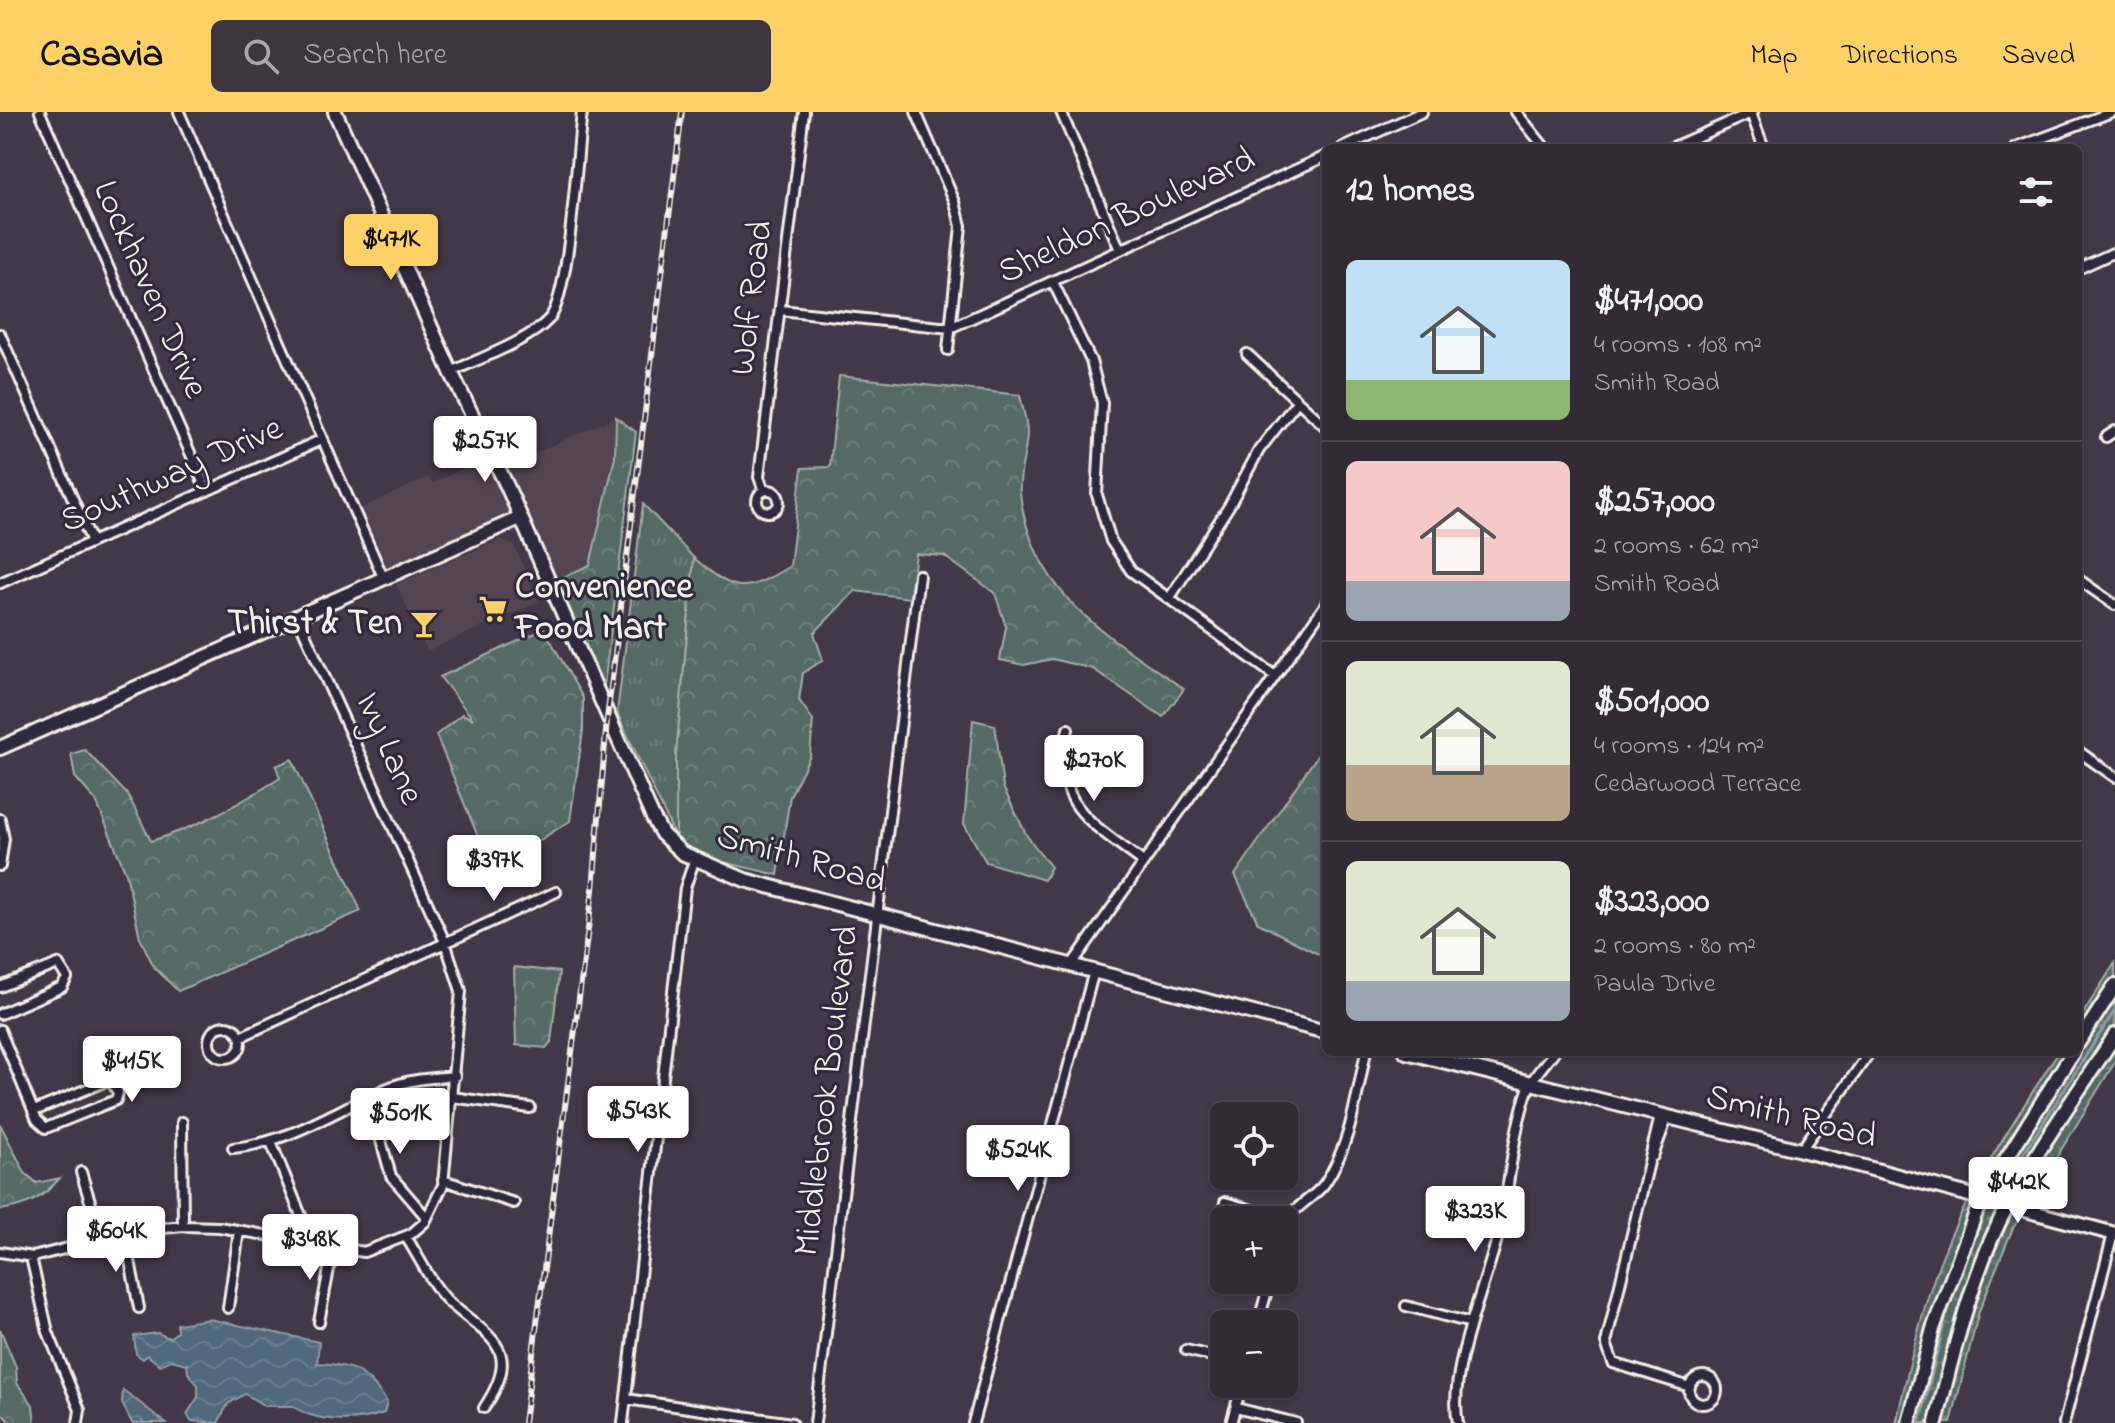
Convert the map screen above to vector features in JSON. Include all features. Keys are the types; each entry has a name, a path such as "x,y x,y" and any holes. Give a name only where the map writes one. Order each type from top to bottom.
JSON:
{"main road":[{"name":"Smith Road","path":"335,112 653,818 670,843 694,861 745,880 1073,963 1322,1031"},
{"path":"0,748 520,518"},
{"path":"2082,1037 2115,986"},
{"path":"1936,1423 1970,1292 2008,1206 2115,1035"},
{"name":"Smith Road","path":"1421,1056 1801,1150 2114,1234"},
{"path":"1909,1423 1933,1329 1981,1199 2070,1056"}],"street":[{"name":"Lockhaven Drive","path":"40,112 207,491"},
{"path":"179,112 383,577"},
{"path":"451,372 528,334 550,318 561,291 582,112"},
{"name":"Wolf Road","path":"764,491 759,477 804,112"},
{"path":"916,112 960,219 962,234 948,350"},
{"path":"1061,112 1120,250"},
{"path":"1352,144 1422,112"},
{"path":"1516,112 1542,144"},
{"path":"1680,144 1752,112 1763,144"},
{"path":"2027,144 2112,112"},
{"name":"Sheldon Boulevard","path":"950,328 1322,158"},
{"path":"2082,267 2115,252"},
{"path":"1053,282 1091,361 1102,403 1097,495 1111,541 1131,571 1275,676"},
{"path":"780,310 950,328"},
{"path":"0,334 92,542"},
{"path":"1247,354 1296,403 1322,424"},
{"path":"1169,599 1229,506 1259,450 1296,403"},
{"path":"2106,437 2115,431"},
{"name":"Southway Drive","path":"0,583 323,439"},
{"name":"Middlebrook Boulevard","path":"815,1423 919,575"},
{"path":"2082,582 2115,605"},
{"path":"1073,963 1322,610"},
{"name":"Ivy Lane","path":"0,1252 31,1257 125,1234 183,1226 239,1231 364,1252 406,1237 427,1218 443,1180 461,991 445,942 297,616"},
{"path":"1068,729 1062,757 1067,787 1078,812 1143,862"},
{"path":"2082,754 2115,777"},
{"path":"0,819 4,839 0,866"},
{"path":"623,1423 685,888 694,861"},
{"path":"240,1037 556,892"},
{"path":"0,987 58,964 67,978 62,987 0,1014"},
{"path":"973,1423 1094,971"},
{"path":"228,1027 240,1037 238,1052 229,1058 214,1055 209,1045 210,1035 218,1028 228,1027"},
{"path":"0,1030 34,1111 40,1125 55,1127 116,1100 118,1093 112,1082 104,1082 34,1111"},
{"path":"1298,1211 1323,1186 1344,1151 1365,1056"},
{"path":"1458,1423 1455,1409 1471,1323 1503,1216 1509,1170 1530,1085 1551,1056"},
{"path":"1801,1150 1867,1056"},
{"path":"233,1148 271,1142 412,1080 455,1076"},
{"path":"452,1097 530,1108"},
{"path":"369,1098 391,1176 427,1218"},
{"path":"1664,1117 1606,1343 1613,1363 1624,1369 1690,1387"},
{"path":"182,1122 183,1226"},
{"path":"271,1142 302,1218 300,1242"},
{"path":"81,1172 102,1240"},
{"path":"443,1180 514,1203"},
{"path":"1225,1202 1236,1206"},
{"path":"228,1308 239,1231"},
{"path":"125,1234 139,1308"},
{"path":"2064,1423 2114,1234"},
{"path":"406,1237 451,1303 486,1329 496,1343 502,1372 497,1388 484,1408"},
{"path":"319,1322 333,1248"},
{"path":"31,1257 48,1332 80,1410 78,1423"},
{"path":"1406,1306 1471,1323"},
{"path":"1186,1350 1210,1356"},
{"path":"1231,1423 1238,1398"},
{"path":"626,1399 792,1423"},
{"path":"1236,1408 1296,1423"}],"shaded area":[{"path":"616,417 615,457 590,565 547,585 514,515 389,570 361,508 429,477 432,483 496,454 503,467"},
{"path":"501,539 514,545 539,602 427,651 396,584"}],"green space":[{"path":"839,376 1020,395 1027,432 1020,493 1027,528 1040,559 1057,586 1101,630 1184,689 1163,717 1093,669 1052,659 1024,665 1000,660 1006,627 995,593 944,556 916,554 910,598 855,591 814,633 823,660 803,673 799,700 813,720 810,756 790,796 778,875 689,854 676,838 676,756 694,558 720,578 740,586 761,582 790,566 802,468 830,467"},
{"path":"616,417 636,432 603,694 554,581 590,565 615,457"},
{"path":"643,504 694,558 676,756 676,838 617,713"},
{"path":"544,629 583,698 583,731 570,821 535,843 475,864 463,858 479,839 436,735 462,714 473,719 440,677"},
{"path":"973,720 995,725 1003,787 1027,836 1051,867 1044,880 986,862 964,824"},
{"path":"1322,749 1322,956 1258,923 1235,875"},
{"path":"85,750 128,795 151,841 202,822 249,797 280,778 276,766 292,759 361,911 178,991 154,967 140,938 126,873 96,801 75,777 71,754"},
{"path":"2115,963 2115,1062 2012,1230 1979,1311 1951,1423 1896,1423 1927,1299 1953,1231 1995,1152 2055,1056 2082,1056 2082,1015"},
{"path":"514,967 559,972 551,1042 546,1048 516,1045"},
{"path":"0,1124 25,1173 37,1183 60,1178 33,1200 0,1210"},
{"path":"0,1329 16,1367 17,1383 33,1405 35,1423 11,1423 0,1412"}],"water":[{"path":"209,1319 319,1342 317,1363 350,1368 365,1377 387,1402 384,1413 361,1419 337,1420 313,1416 293,1406 265,1406 245,1394 228,1404 218,1423 191,1421 187,1414 198,1397 198,1385 188,1373 187,1364 171,1360 160,1365 147,1355 143,1359 136,1354 134,1336 158,1333 169,1338 177,1332 177,1324"},
{"path":"123,1390 166,1423 132,1423 122,1403"}],"waterway":[{"path":"2007,1179 2115,1010"},
{"path":"1920,1423 1945,1319"}],"railway":[{"path":"524,1423 593,890 607,719 682,112"}],"place":[{"name":"Convenience Food Mart","path":"493,609"},
{"name":"Thirst & Ten","path":"424,624"}]}
